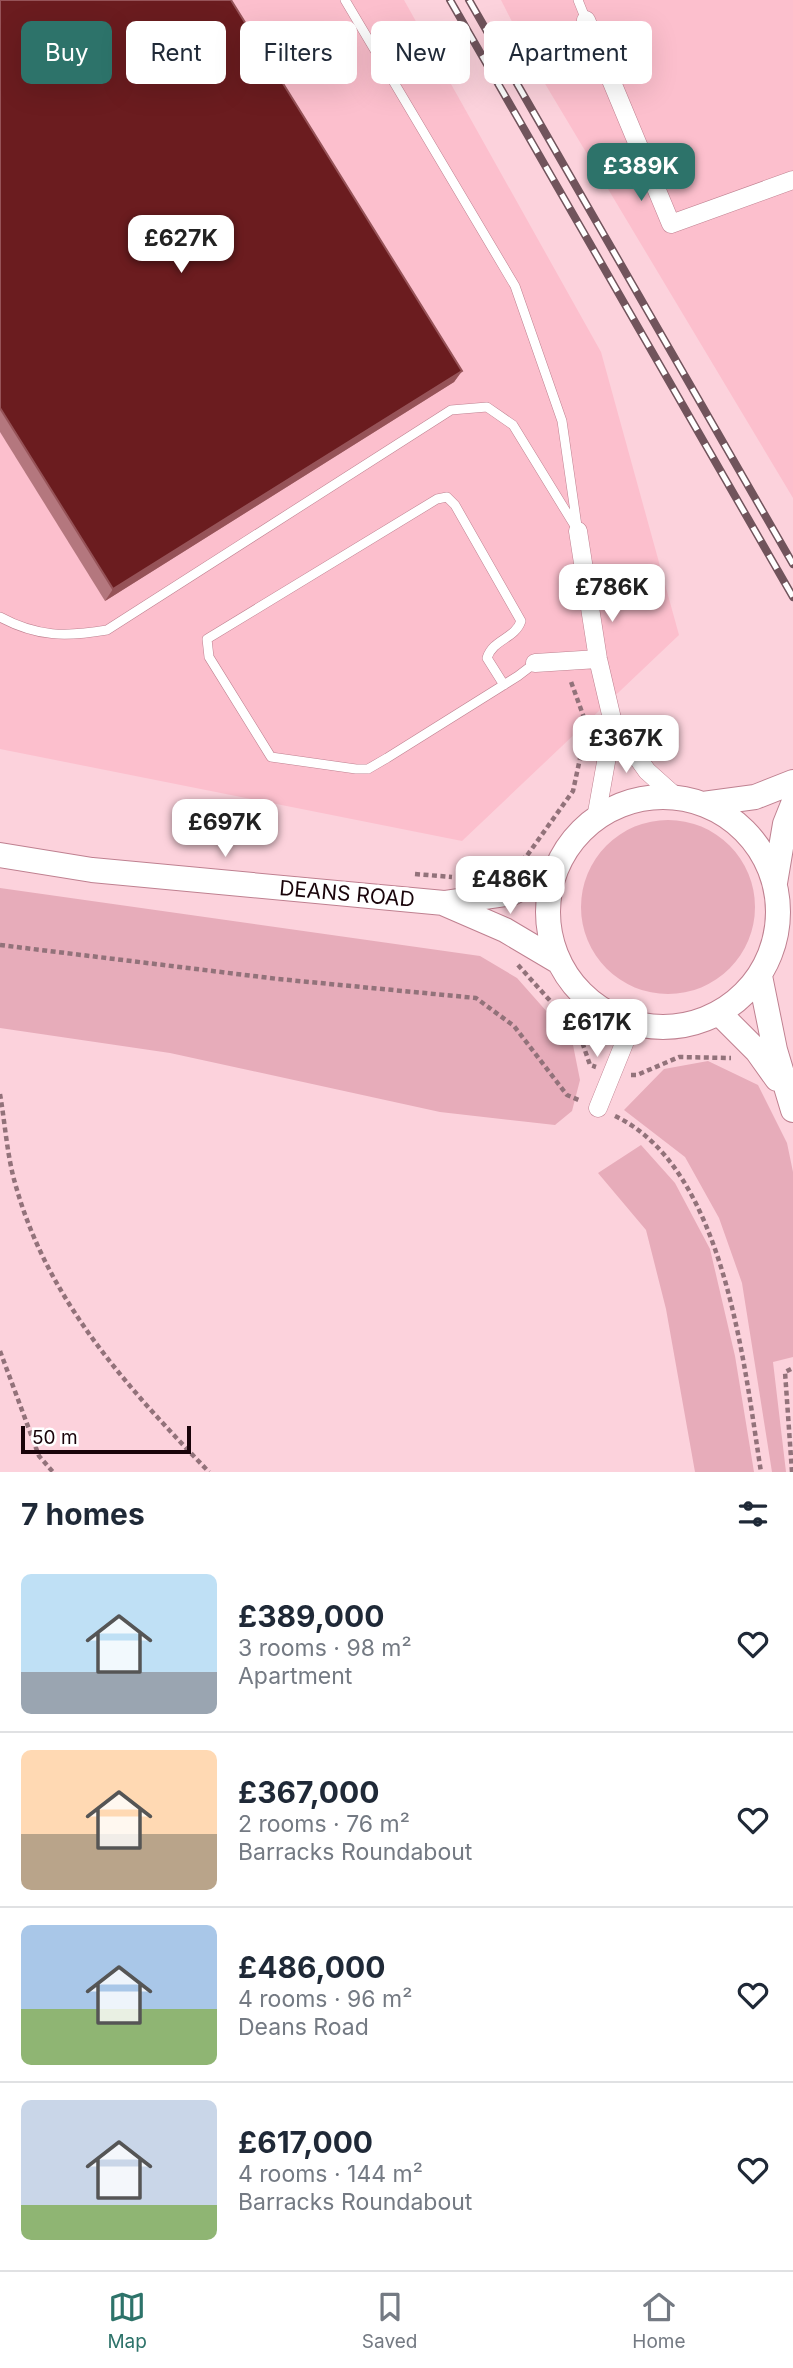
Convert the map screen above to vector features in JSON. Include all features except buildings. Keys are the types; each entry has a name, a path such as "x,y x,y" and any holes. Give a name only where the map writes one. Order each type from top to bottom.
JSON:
{"street":[{"path":"586,20 671,223 793,180"},
{"path":"578,531 598,659 613,723 647,771 676,797"},
{"path":"535,663 598,659"},
{"path":"596,818 613,723"},
{"path":"703,804 755,797 793,782"},
{"path":"676,797 703,804 736,822 760,849 775,883 779,915 776,936 760,976 742,997 720,1014 676,1028 632,1024 589,1001 572,983 559,962 550,932 549,901 555,871 572,842 596,818 634,801 676,797"},
{"path":"775,883 785,824 793,804"},
{"name":"DEANS ROAD","path":"0,855 93,870 444,903 512,893 555,871"},
{"name":"DEANS ROAD","path":"444,903 513,935 559,962"},
{"path":"760,976 775,1050 791,1103"},
{"path":"720,1014 757,1051 791,1103"},
{"path":"598,1108 632,1024"}],"lane":[{"path":"345,0 515,286 562,421 578,531"},
{"path":"578,0 586,20"},
{"path":"0,617 20,628 66,637 107,630 451,410 487,407 513,425 578,531"},
{"path":"504,685 487,658 490,649 518,630 521,621 455,505 447,497 437,499 207,639 209,657 271,757 278,760 368,769 504,685 535,663"}],"path":[{"path":"512,893 526,856 573,791 587,726 564,662"},
{"path":"491,873 526,856"},
{"path":"412,874 466,877"},
{"path":"513,935 508,955 579,1033 590,1065 612,1074 637,1075 678,1057 733,1058 757,1051"},
{"path":"0,945 278,979 476,998 514,1026 566,1095 625,1121 653,1142 697,1202 720,1260 746,1381 761,1472"},
{"path":"0,1094 15,1183 52,1279 131,1391 209,1472"},
{"path":"0,1351 39,1456 52,1472"},
{"path":"792,1472 785,1372 793,1368"}],"shaded area":[{"path":"0,0 404,0 416,21 371,21 371,84 451,84 601,352 679,635 462,841 0,749"},
{"path":"501,0 793,0 793,498 545,84 652,84 652,21 512,21"},
{"path":"668,820 701,826 730,845 749,874 755,907 749,940 730,969 701,988 668,994 635,988 606,969 587,940 581,907 587,874 606,845 635,826"},
{"path":"0,888 480,956 517,978 572,1040 580,1080 572,1111 555,1125 440,1112 170,1053 0,1028"},
{"path":"708,1061 758,1085 787,1143 793,1172 793,1357 773,1362 786,1472 772,1472 742,1283 719,1218 685,1157 624,1110 664,1069"},
{"path":"641,1145 675,1183 710,1249 735,1356 754,1472 695,1472 666,1309 646,1230 598,1173"}],"railway":[{"path":"450,0 793,597"},
{"path":"469,0 793,564"}]}
